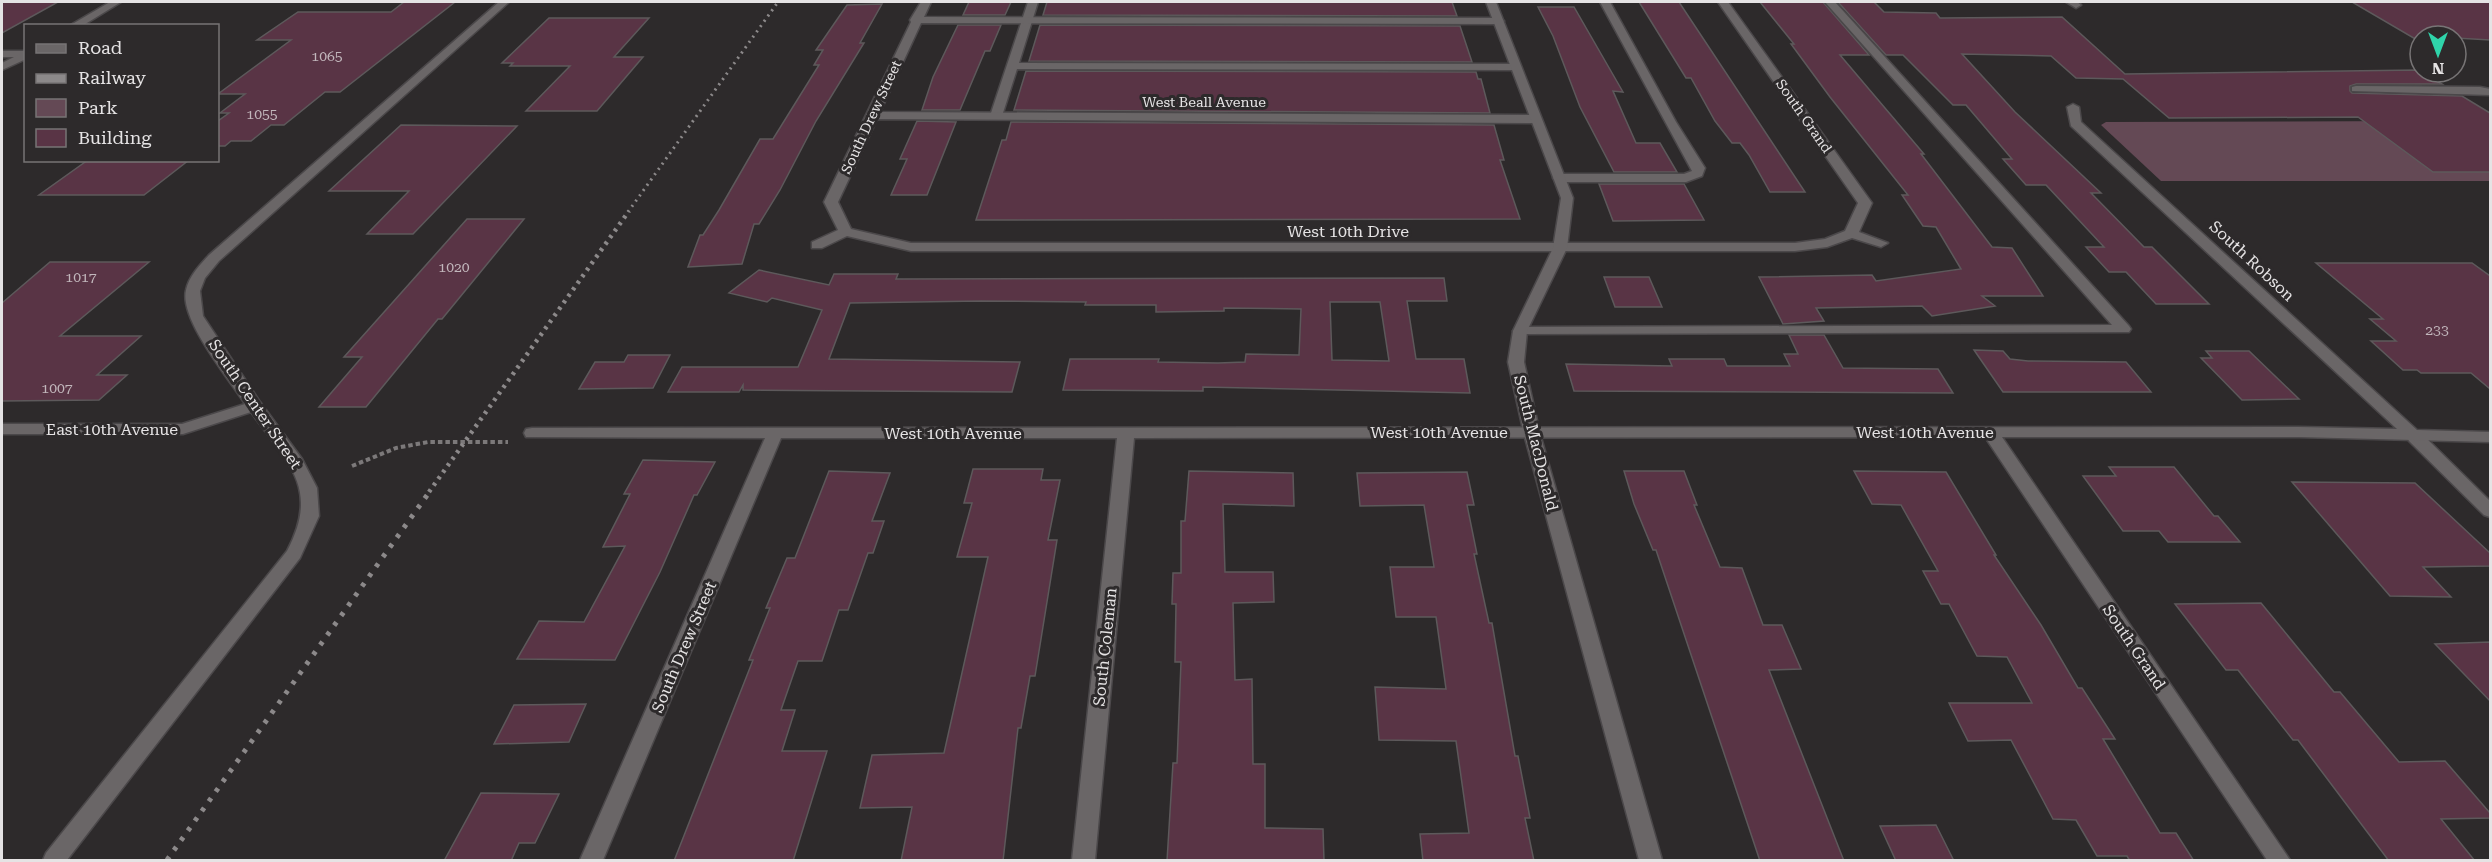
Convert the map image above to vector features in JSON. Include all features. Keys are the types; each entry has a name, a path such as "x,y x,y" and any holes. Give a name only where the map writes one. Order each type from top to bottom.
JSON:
{"street":[{"path":"78,24 116,2"},
{"name":"South Center Street","path":"54,861 294,554 308,527 312,505 308,484 300,467 255,406 196,316 190,299 195,280 214,258 504,2"},
{"name":"South Drew Street","path":"846,232 831,202 915,20 926,2"},
{"path":"996,116 1034,2"},
{"name":"South MacDonald","path":"1491,2 1567,198 1560,248 1520,331 1516,362 1532,434 1651,861"},
{"path":"1559,178 1686,178 1698,173 1699,168 1670,122 1605,2"},
{"name":"South Grand","path":"1723,2 1865,203 1851,234"},
{"path":"1520,331 2124,329 1830,2"},
{"path":"915,20 1499,21"},
{"path":"2,54 24,54"},
{"path":"2,67 24,55"},
{"path":"1012,66 1515,67"},
{"path":"2356,89 2490,92"},
{"name":"South Robson","path":"2073,107 2074,123 2415,437 2490,511"},
{"name":"West Beall Avenue","path":"872,115 1535,119"},
{"path":"817,245 846,232"},
{"name":"West 10th Drive","path":"846,232 910,247 1795,247 1827,243 1851,234"},
{"path":"1851,234 1881,243"},
{"name":"East 10th Avenue","path":"2,429 183,429 255,406"},
{"name":"South Grand","path":"1990,432 2279,861"},
{"name":"West 10th Avenue","path":"532,433 2299,432 2415,437 2490,436"},
{"name":"South Drew Street","path":"591,861 776,433"},
{"name":"South Coleman","path":"1084,861 1126,433"}],"path":[{"path":"352,466 396,448 428,442 508,442"}],"green space":[{"path":"2421,121 2490,166 2490,181 2161,181 2101,125 2106,122"}],"building":[{"path":"2,2 58,2 2,33"},
{"path":"404,2 455,2 340,92 325,92 284,125 271,125 251,141 231,141 225,146 219,146 219,120 229,113 220,113 245,94 219,93 291,40 257,40 298,12 391,12"},
{"path":"969,2 1011,2 1005,15 963,15"},
{"path":"1047,2 1452,2 1457,16 1043,15"},
{"path":"1639,2 1679,2 1805,192 1770,192 1740,143 1732,143 1715,121 1691,78 1686,78"},
{"path":"1760,2 1823,2 1869,55 1840,55 1924,154 1921,154 1992,247 2012,248 2043,296 1982,296 1995,306 1932,316 1922,306 1816,308 1824,321 1783,324 1759,277 1872,275 1876,281 1961,269 1936,227 1923,226 1902,195 1908,195 1830,97 1791,44 1794,44"},
{"path":"1838,2 1874,2 1884,12 1936,13 1940,18 2062,17 2125,74 2408,70 2408,84 2356,84 2350,86 2350,91 2352,93 2462,96 2490,113 2490,172 2433,172 2358,117 2169,118 2123,79 2076,78 2051,56 1962,54 2015,112 2101,193 2091,193 2144,247 2152,247 2209,304 2156,304 2126,272 2109,272 2086,247 2104,247 2046,185 2026,185 2003,159 2012,159 1966,105 1953,105 1903,55 1886,55"},
{"path":"2352,2 2490,2 2490,40 2468,39 2468,24 2408,24 2408,35"},
{"path":"882,4 860,43 864,43 816,121 780,190 759,224 754,224 742,264 688,267 700,235 703,235 719,210 760,139 773,139 819,65 814,65 823,50 816,50 847,5"},
{"path":"1538,7 1574,7 1623,92 1613,91 1636,143 1660,143 1677,172 1614,172 1580,107 1553,36"},
{"path":"549,18 649,18 614,57 643,57 597,111 526,111 570,66 510,66 513,63 502,63"},
{"path":"958,25 1001,25 990,51 985,51 960,110 922,110 933,77"},
{"path":"1040,25 1460,26 1472,62 1029,61"},
{"path":"1026,71 1476,72 1478,79 1481,79 1490,113 1014,110"},
{"path":"917,121 956,122 927,195 891,195 907,159 900,159"},
{"path":"1011,122 1494,125 1504,160 1500,160 1520,219 976,220 1002,140 1006,140"},
{"path":"401,125 517,126 413,234 367,234 409,191 329,191"},
{"path":"85,162 186,162 144,195 39,195"},
{"path":"1599,184 1684,184 1704,220 1613,221"},
{"path":"467,219 524,219 366,407 319,407 362,357 344,357"},
{"path":"50,262 149,262 60,336 141,336 97,375 127,375 99,400 2,401 2,303"},
{"path":"2316,263 2472,263 2490,276 2490,389 2471,373 2421,373 2417,370 2403,370 2371,341 2396,341 2370,319 2383,319"},
{"path":"759,270 829,285 834,274 898,274 896,279 1444,278 1447,301 1407,301 1416,359 1464,359 1470,393 1203,387 1203,391 1063,390 1070,359 1159,359 1158,362 1218,363 1245,362 1246,354 1299,355 1301,309 1224,308 1224,311 1156,312 1156,305 981,301 850,303 829,359 1020,362 1012,392 743,390 743,385 739,392 668,392 682,367 798,367 822,310 772,298 767,302 729,293","holes":["1330,302 1380,302 1389,361 1332,360"]},
{"path":"1604,277 1649,277 1662,307 1615,307"},
{"path":"1789,335 1824,335 1843,368 1938,369 1953,393 1574,391 1566,364 1672,366 1669,359 1724,359 1727,366 1790,366 1784,354 1798,354"},
{"path":"1974,350 2003,351 2010,359 2028,361 2126,362 2151,392 2003,392"},
{"path":"2206,351 2249,351 2299,399 2242,400 2201,358 2212,358"},
{"path":"628,355 670,355 653,388 579,389 595,362 624,362"},
{"path":"643,460 715,462 697,495 694,495 660,572 615,660 517,659 539,621 584,622 625,546 603,547 630,494 624,494"},
{"path":"2109,467 2174,467 2214,516 2218,516 2240,542 2168,542 2159,531 2123,531 2083,476 2116,476"},
{"path":"973,469 1043,469 1041,480 1060,480 1048,540 1057,540 1035,676 1030,676 1021,728 1018,728 1003,861 901,861 912,807 860,808 872,755 944,753 988,557 957,557 972,503 964,503"},
{"path":"829,471 890,473 872,521 884,521 873,553 868,553 848,610 839,610 822,661 798,661 781,710 795,710 782,751 827,751 793,861 674,861 753,660 749,660 770,608 766,608 787,558 795,558"},
{"path":"1189,471 1293,473 1294,506 1223,504 1225,572 1273,572 1274,602 1233,603 1235,680 1252,679 1253,764 1265,764 1265,828 1323,829 1324,861 1167,861 1173,763 1177,763 1181,662 1175,662 1176,604 1172,604 1173,573 1181,573 1181,521 1185,521"},
{"path":"1624,471 1684,471 1697,505 1694,505 1720,567 1742,568 1763,625 1782,625 1801,669 1769,670 1844,861 1760,861 1656,550 1653,550 1634,504"},
{"path":"1854,471 1946,472 1996,555 1994,555 2041,625 2078,688 2082,688 2115,739 2103,739 2160,833 2176,833 2194,861 2130,861 2127,856 2097,856 2076,820 2053,819 2011,740 1968,741 1949,703 2032,703 2007,657 1977,656 1949,604 1941,604 1923,571 1938,571 1901,505 1872,504"},
{"path":"1467,472 1474,505 1467,505 1477,554 1474,554 1489,623 1492,623 1515,756 1518,756 1530,818 1525,818 1534,861 1423,861 1420,834 1469,833 1456,741 1379,740 1375,687 1446,689 1436,617 1396,617 1390,567 1434,567 1424,505 1360,506 1357,473"},
{"path":"2292,482 2415,483 2490,553 2490,566 2423,567 2451,597 2390,596"},
{"path":"2261,603 2334,692 2340,692 2399,762 2445,761 2490,813 2490,818 2441,819 2475,861 2389,861 2298,740 2293,740 2238,670 2226,670 2175,604"},
{"path":"2490,642 2490,701 2435,644"},
{"path":"586,704 569,742 494,744 514,705"},
{"path":"481,793 559,794 535,843 519,843 511,861 444,861"},
{"path":"1936,825 1954,861 1896,861 1880,826"}],"railway":[{"path":"628,212 778,2"},
{"path":"429,492 629,211"},
{"path":"167,860 430,491"}]}
